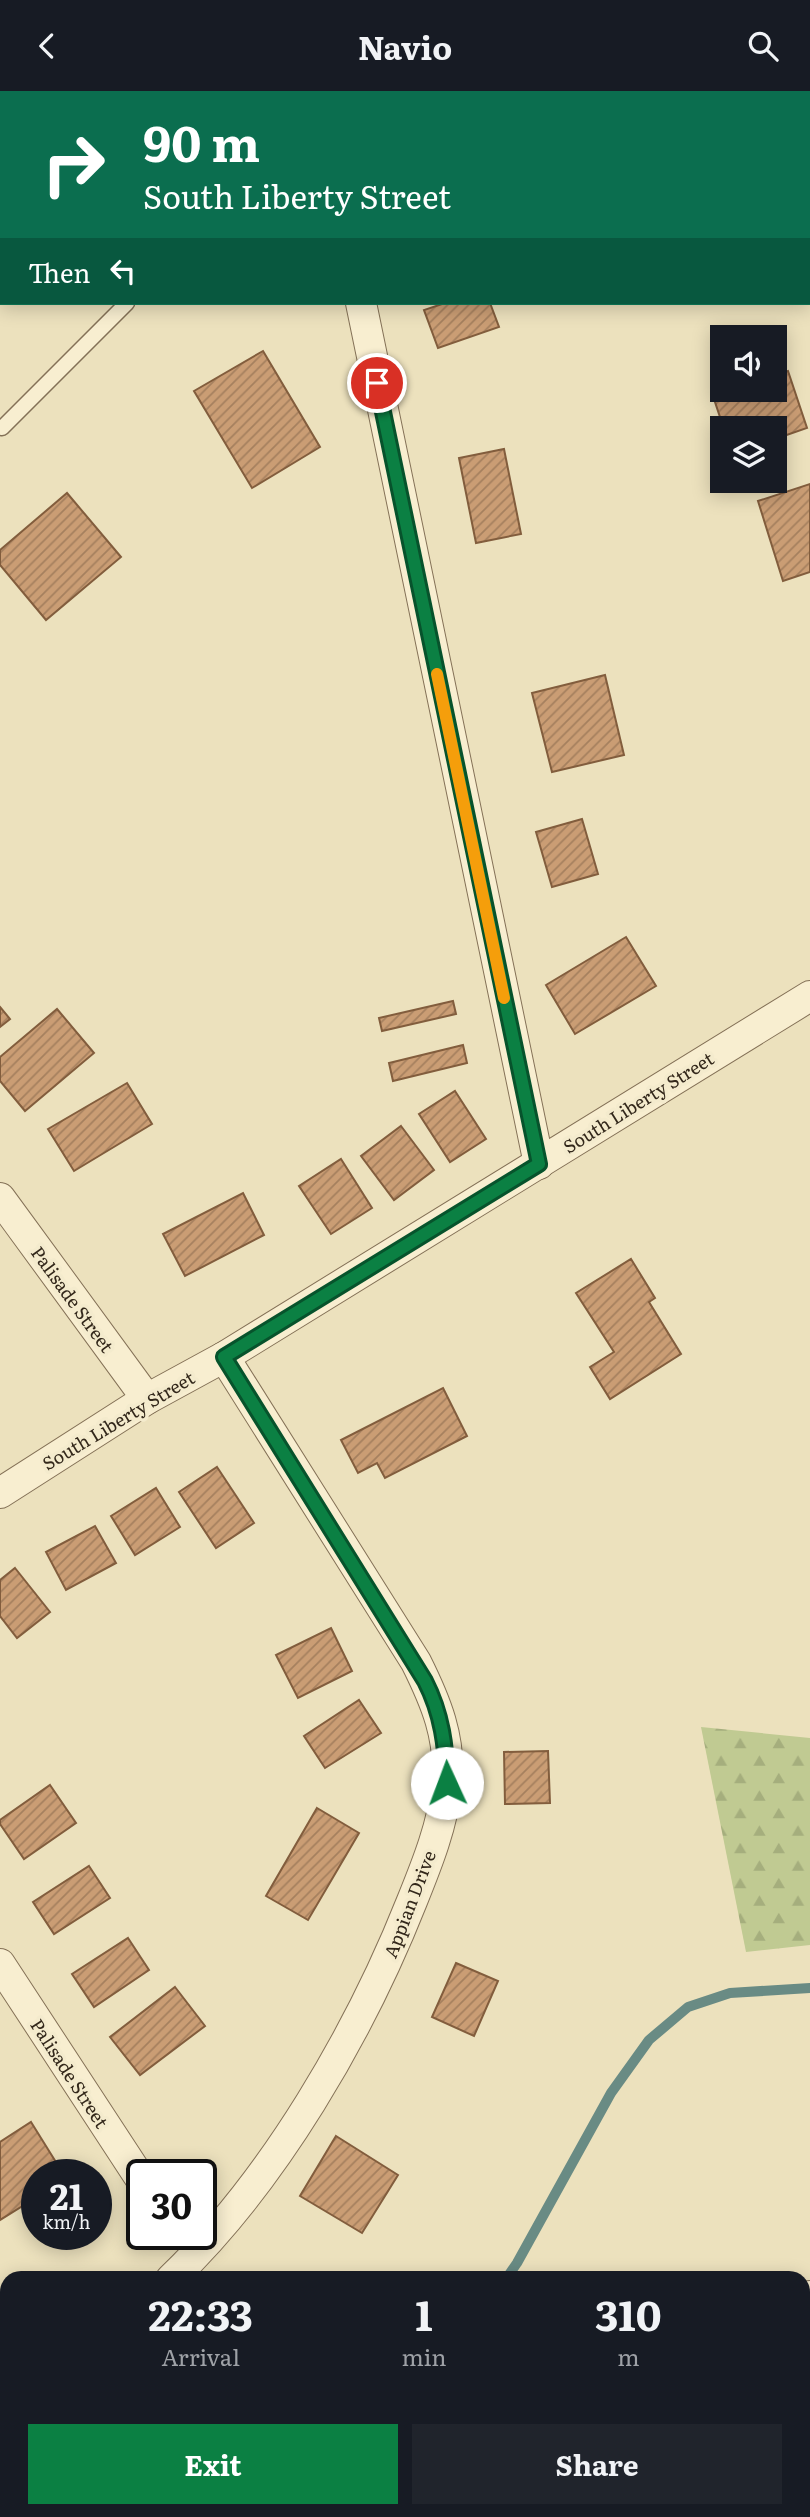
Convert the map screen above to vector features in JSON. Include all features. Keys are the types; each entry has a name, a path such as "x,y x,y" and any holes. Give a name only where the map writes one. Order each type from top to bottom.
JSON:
{"street":[{"path":"361,305 539,1164"},
{"name":"South Liberty Street","path":"0,1493 146,1399 224,1357 810,996"},
{"name":"Palisade Street","path":"0,1198 146,1399"},
{"name":"Appian Drive","path":"217,2232 267,2166 324,2080 376,1984 421,1879 439,1824 447,1783 445,1741 435,1700 224,1357"},
{"name":"Palisade Street","path":"0,1964 128,2159"},
{"name":"Appian Drive","path":"174,2271 183,2250"}],"lane":[{"path":"2,428 125,305"}],"green space":[{"path":"701,1727 810,1738 810,1945 746,1952"}],"building":[{"path":"439,305 491,305 499,327 438,348 424,310"},
{"path":"263,351 320,447 252,488 194,391"},
{"path":"787,371 807,428 787,435 787,416 720,416 715,402 787,402"},
{"path":"504,449 521,534 476,543 459,458"},
{"path":"810,484 810,572 783,581 758,501"},
{"path":"67,493 121,557 46,620 0,565 0,550"},
{"path":"605,675 624,755 552,772 532,693"},
{"path":"582,819 598,874 552,887 536,832"},
{"path":"626,937 656,986 575,1034 546,985"},
{"path":"453,1001 456,1014 382,1031 379,1018"},
{"path":"0,1007 10,1019 0,1027"},
{"path":"57,1009 94,1053 25,1111 0,1081 0,1057"},
{"path":"463,1045 467,1063 393,1081 389,1063"},
{"path":"127,1083 152,1124 74,1171 48,1129"},
{"path":"455,1091 486,1139 450,1162 419,1114"},
{"path":"401,1126 434,1170 394,1200 361,1156"},
{"path":"341,1159 372,1208 331,1234 299,1186"},
{"path":"243,1193 264,1235 185,1276 163,1234"},
{"path":"631,1259 655,1298 649,1302 681,1354 610,1399 590,1367 614,1352 576,1293"},
{"path":"443,1388 467,1436 385,1478 377,1463 358,1473 341,1440"},
{"path":"217,1467 254,1523 216,1548 179,1492"},
{"path":"156,1488 180,1527 135,1555 111,1516"},
{"path":"95,1526 116,1563 66,1590 46,1552"},
{"path":"15,1568 50,1612 17,1638 0,1616 0,1580"},
{"path":"331,1628 352,1671 298,1698 276,1655"},
{"path":"359,1700 381,1733 325,1768 304,1736"},
{"path":"548,1751 550,1803 505,1804 504,1752"},
{"path":"50,1785 76,1823 24,1859 0,1820"},
{"path":"317,1808 359,1833 308,1920 266,1896"},
{"path":"89,1866 110,1898 54,1934 33,1902"},
{"path":"128,1938 149,1970 94,2007 72,1974"},
{"path":"456,1963 498,1981 474,2036 432,2017"},
{"path":"175,1987 205,2026 140,2075 110,2037"},
{"path":"31,2122 54,2159 21,2159 21,2207 0,2220 0,2142"},
{"path":"336,2136 398,2175 362,2233 300,2196"}],"waterway":[{"path":"512,2271 611,2093 649,2040 688,2007 730,1993 810,1988"}],"slow traffic":[{"path":"437,674 504,998"}],"route":[{"path":"377,383 539,1164 224,1357 415,1662 435,1700 445,1741 447,1783"}]}
